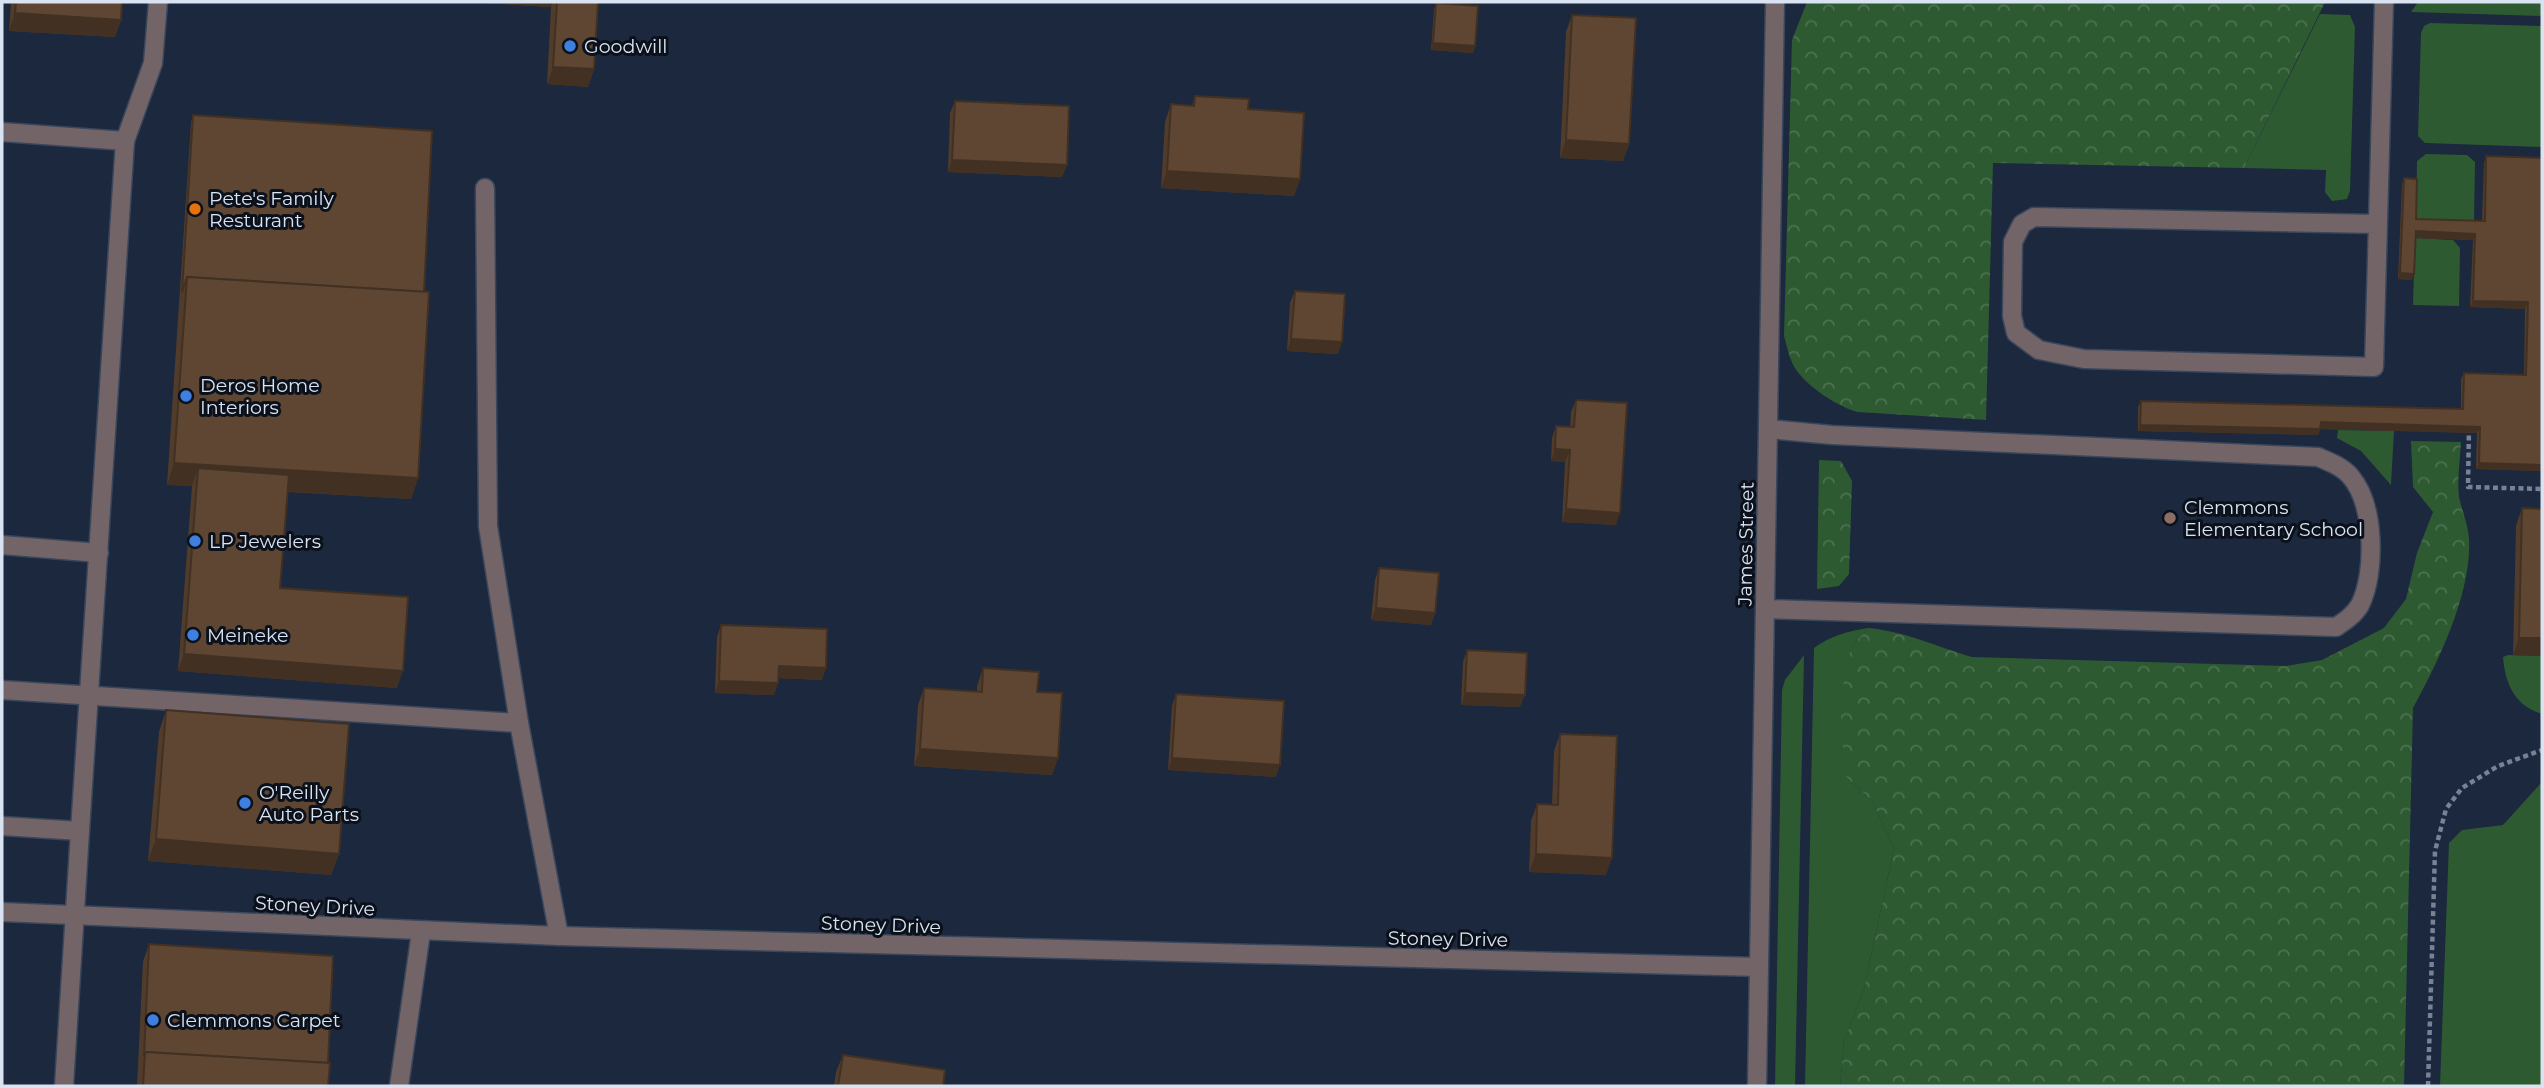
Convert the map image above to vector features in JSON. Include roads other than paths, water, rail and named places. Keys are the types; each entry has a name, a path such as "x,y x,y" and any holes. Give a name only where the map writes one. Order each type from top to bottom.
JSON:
{"street":[{"path":"64,1086 125,141 153,63 158,2"},
{"name":"James Street","path":"1757,1086 1775,2"},
{"path":"2377,224 2034,216 2022,223 2013,242 2013,326 2022,340 2030,346 2084,359 2374,367 2384,2"},
{"path":"2,132 125,141"},
{"path":"485,188 488,526 519,723 559,936"},
{"path":"1766,609 2336,627 2350,618 2360,604 2370,550 2369,522 2351,477 2336,464 2318,457 1832,435 1769,429"},
{"path":"2,545 99,553"},
{"path":"2,690 519,723"},
{"path":"2,826 80,831"},
{"name":"Stoney Drive","path":"2,912 421,932 1759,967"},
{"path":"399,1086 421,932"}],"place":[{"name":"Goodwill","path":"570,46"},
{"name":"Pete's Family Resturant","path":"195,209"},
{"name":"Deros Home Interiors","path":"186,396"},
{"name":"Clemmons Elementary School","path":"2170,518"},
{"name":"LP Jewelers","path":"195,541"},
{"name":"Meineke","path":"193,635"},
{"name":"O'Reilly Auto Parts","path":"245,803"},
{"name":"Clemmons Carpet","path":"153,1020"}]}
